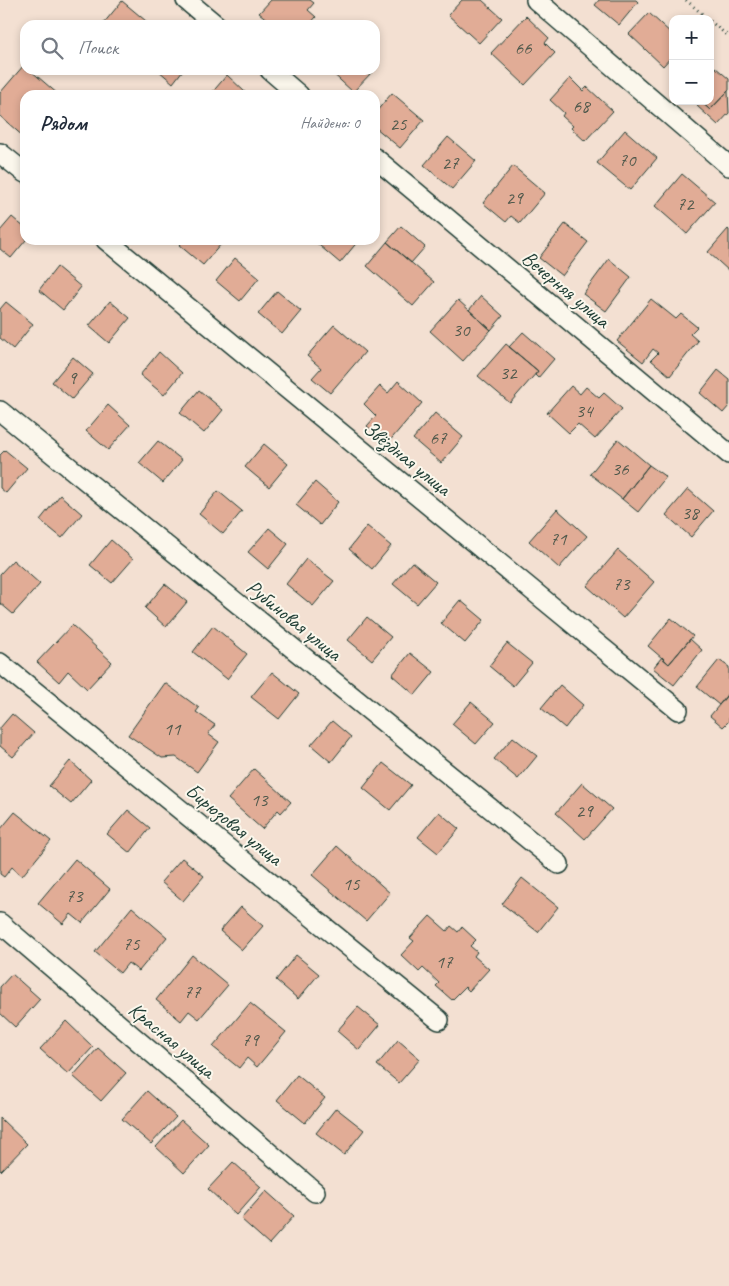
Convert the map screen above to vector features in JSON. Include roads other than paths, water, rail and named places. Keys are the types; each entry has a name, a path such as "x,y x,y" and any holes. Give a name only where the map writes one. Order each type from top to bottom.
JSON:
{"street":[{"path":"186,0 210,20"},
{"path":"536,0 729,166"},
{"path":"276,75 294,90"},
{"path":"0,152 20,169"},
{"name":"Вечерняя улица","path":"380,162 729,454"},
{"name":"Звёздная улица","path":"112,245 678,710"},
{"name":"Рубиновая улица","path":"0,411 559,864"},
{"name":"Бирюзовая улица","path":"0,663 439,1020"},
{"name":"Красная улица","path":"0,923 315,1192"}]}
